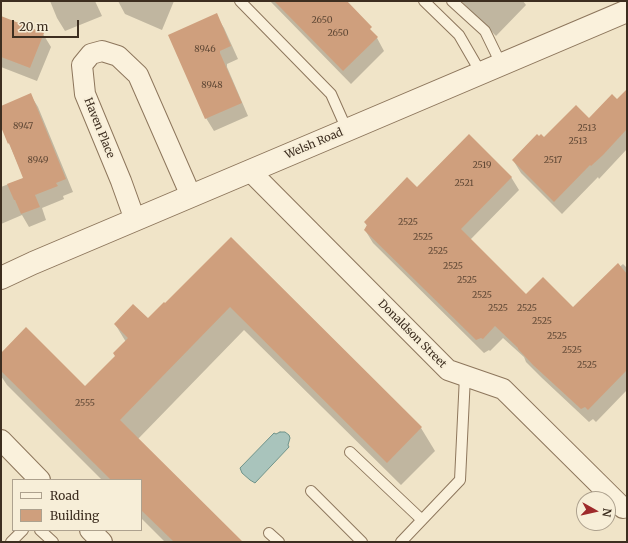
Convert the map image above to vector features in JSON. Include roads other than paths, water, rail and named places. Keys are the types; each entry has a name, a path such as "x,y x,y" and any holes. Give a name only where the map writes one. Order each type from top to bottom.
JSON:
{"street":[{"name":"Welsh Road","path":"1,278 40,260 627,11"},
{"name":"Haven Place","path":"135,220 121,181 85,94 82,65 91,54 102,51 118,56 138,75 191,196"},
{"name":"Donaldson Street","path":"250,171 448,370 503,389 625,506"},
{"path":"1,440 39,479"},
{"path":"91,531 102,542"}],"lane":[{"path":"240,1 331,94 347,130"},
{"path":"424,1 459,35 481,73"},
{"path":"452,1 485,31 501,64"},
{"path":"401,542 460,480 465,376"},
{"path":"350,452 422,520"},
{"path":"311,491 362,542"},
{"path":"11,542 22,531"},
{"path":"41,531 53,542"},
{"path":"269,533 279,542"}],"water":[{"path":"285,432 289,435 289,447 255,483 242,473 240,468 274,433 276,434"}]}
